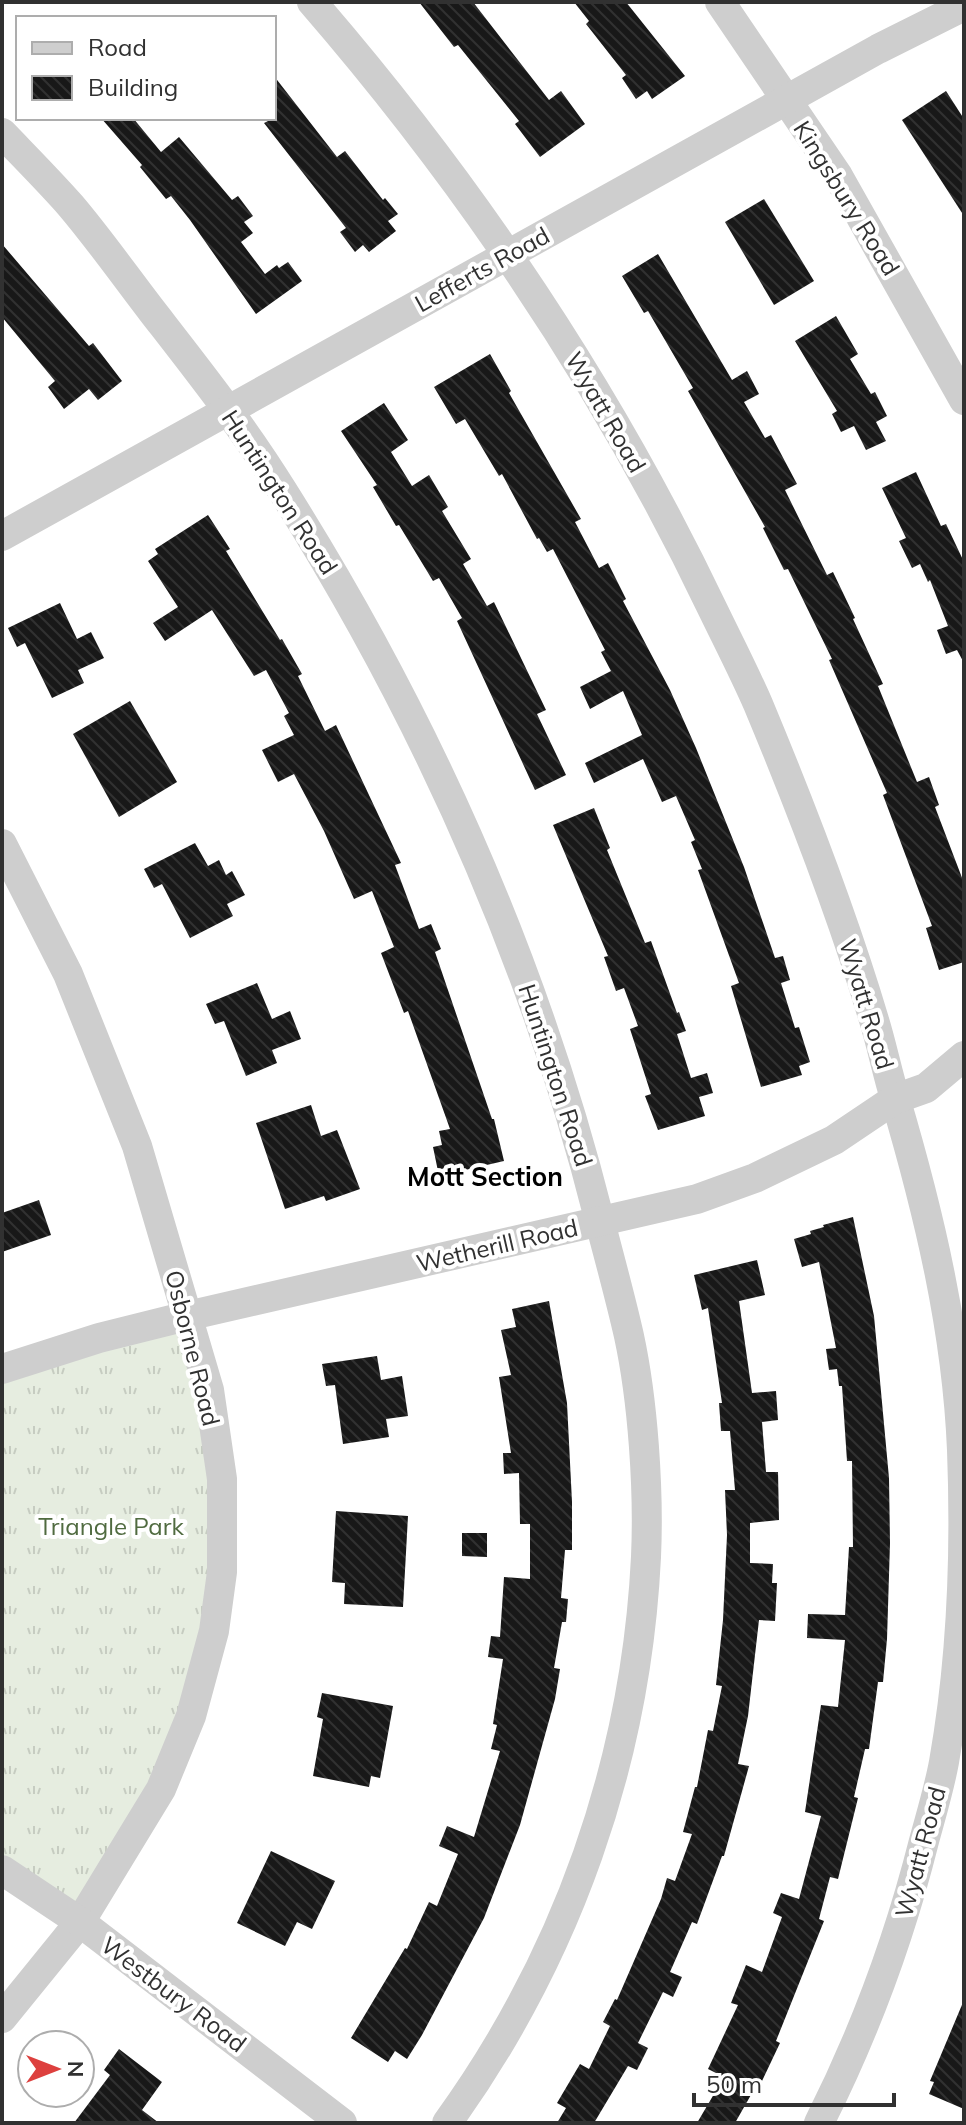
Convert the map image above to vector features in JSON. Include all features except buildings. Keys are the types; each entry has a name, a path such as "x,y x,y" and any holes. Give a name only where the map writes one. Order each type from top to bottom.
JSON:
{"street":[{"name":"Wyatt Road","path":"312,2 459,183 554,323 638,465 688,559 756,701 835,902 874,1019 914,1159 943,1286 960,1421 961,1609 953,1768 878,1994 819,2123"},
{"name":"Kingsbury Road","path":"720,2 846,189 964,400"},
{"name":"Lefferts Road","path":"2,536 878,49 964,6"},
{"name":"Huntington Road","path":"2,133 71,206 228,410 281,488 393,680 465,825 532,998 583,1155 630,1341 644,1453 646,1556 631,1698 595,1840 548,1957 486,2069 447,2123"},
{"name":"Osborne Road","path":"2,844 68,974 137,1146 209,1390 222,1479 222,1572 214,1631 191,1716 161,1789 80,1922 2,2018"},
{"name":"Wetherill Road","path":"2,1369 99,1338 187,1316 697,1199 755,1178 834,1140 895,1099 926,1088 964,1056"},
{"name":"Westbury Road","path":"2,1870 80,1922 342,2123"}],"green space":[{"name":"Triangle Park","path":"187,1316 222,1479 191,1716 80,1922 2,1870 2,1369"}],"district":[{"name":"Mott Section","path":"485,1176"}]}
